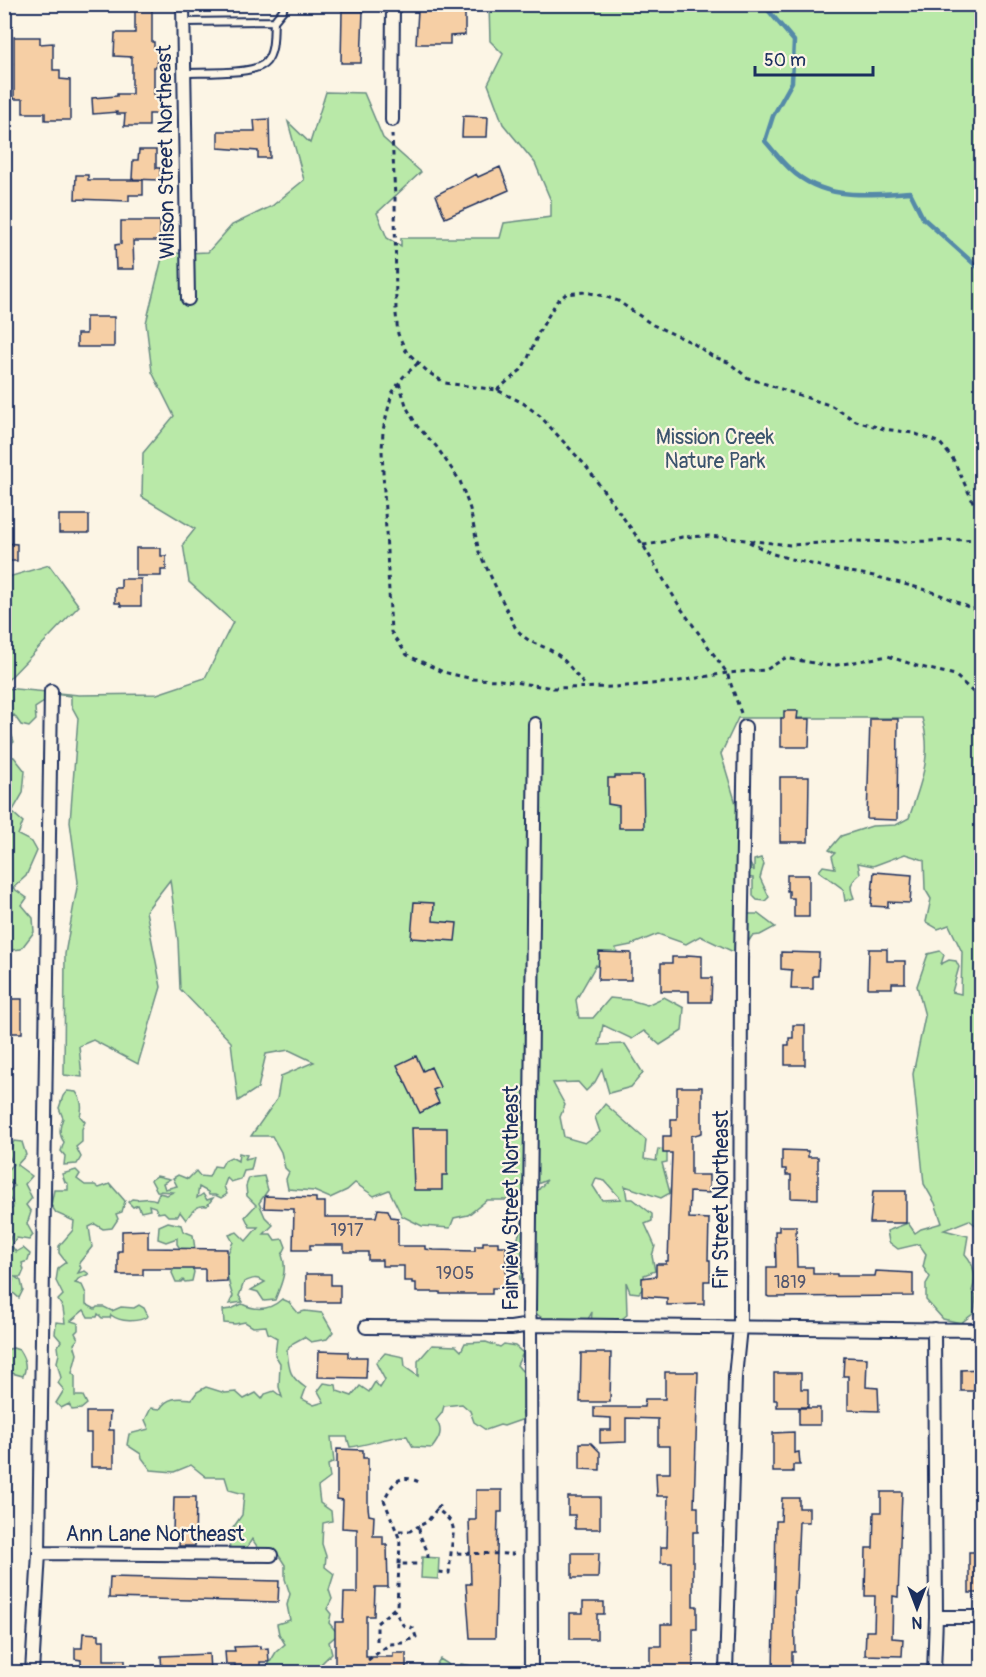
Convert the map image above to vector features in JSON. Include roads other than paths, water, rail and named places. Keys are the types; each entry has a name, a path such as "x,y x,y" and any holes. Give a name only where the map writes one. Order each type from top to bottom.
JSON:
{"street":[{"name":"Wilson Street Northeast","path":"183,4 188,299"},
{"path":"392,120 393,4"},
{"path":"32,1672 39,1553 51,691"},
{"name":"Fairview Street Northeast","path":"531,1672 529,1311 535,724"},
{"name":"Fir Street Northeast","path":"726,1672 734,1412 740,1327 741,961 745,726"},
{"path":"366,1327 511,1328 530,1325 981,1330"},
{"path":"934,1329 936,1617 934,1672"},
{"name":"Ann Lane Northeast","path":"39,1553 271,1554"},
{"path":"936,1617 981,1617"}],"lane":[{"path":"184,73 254,70 266,63 272,50 274,21 284,10 284,4"},
{"path":"183,22 274,21"}],"waterway":[{"path":"763,4 794,41 792,82 773,116 765,141 790,169 817,187 847,194 910,192 923,218 982,271"}],"park label":[{"name":"Mission Creek Nature Park","path":"715,449"}]}
